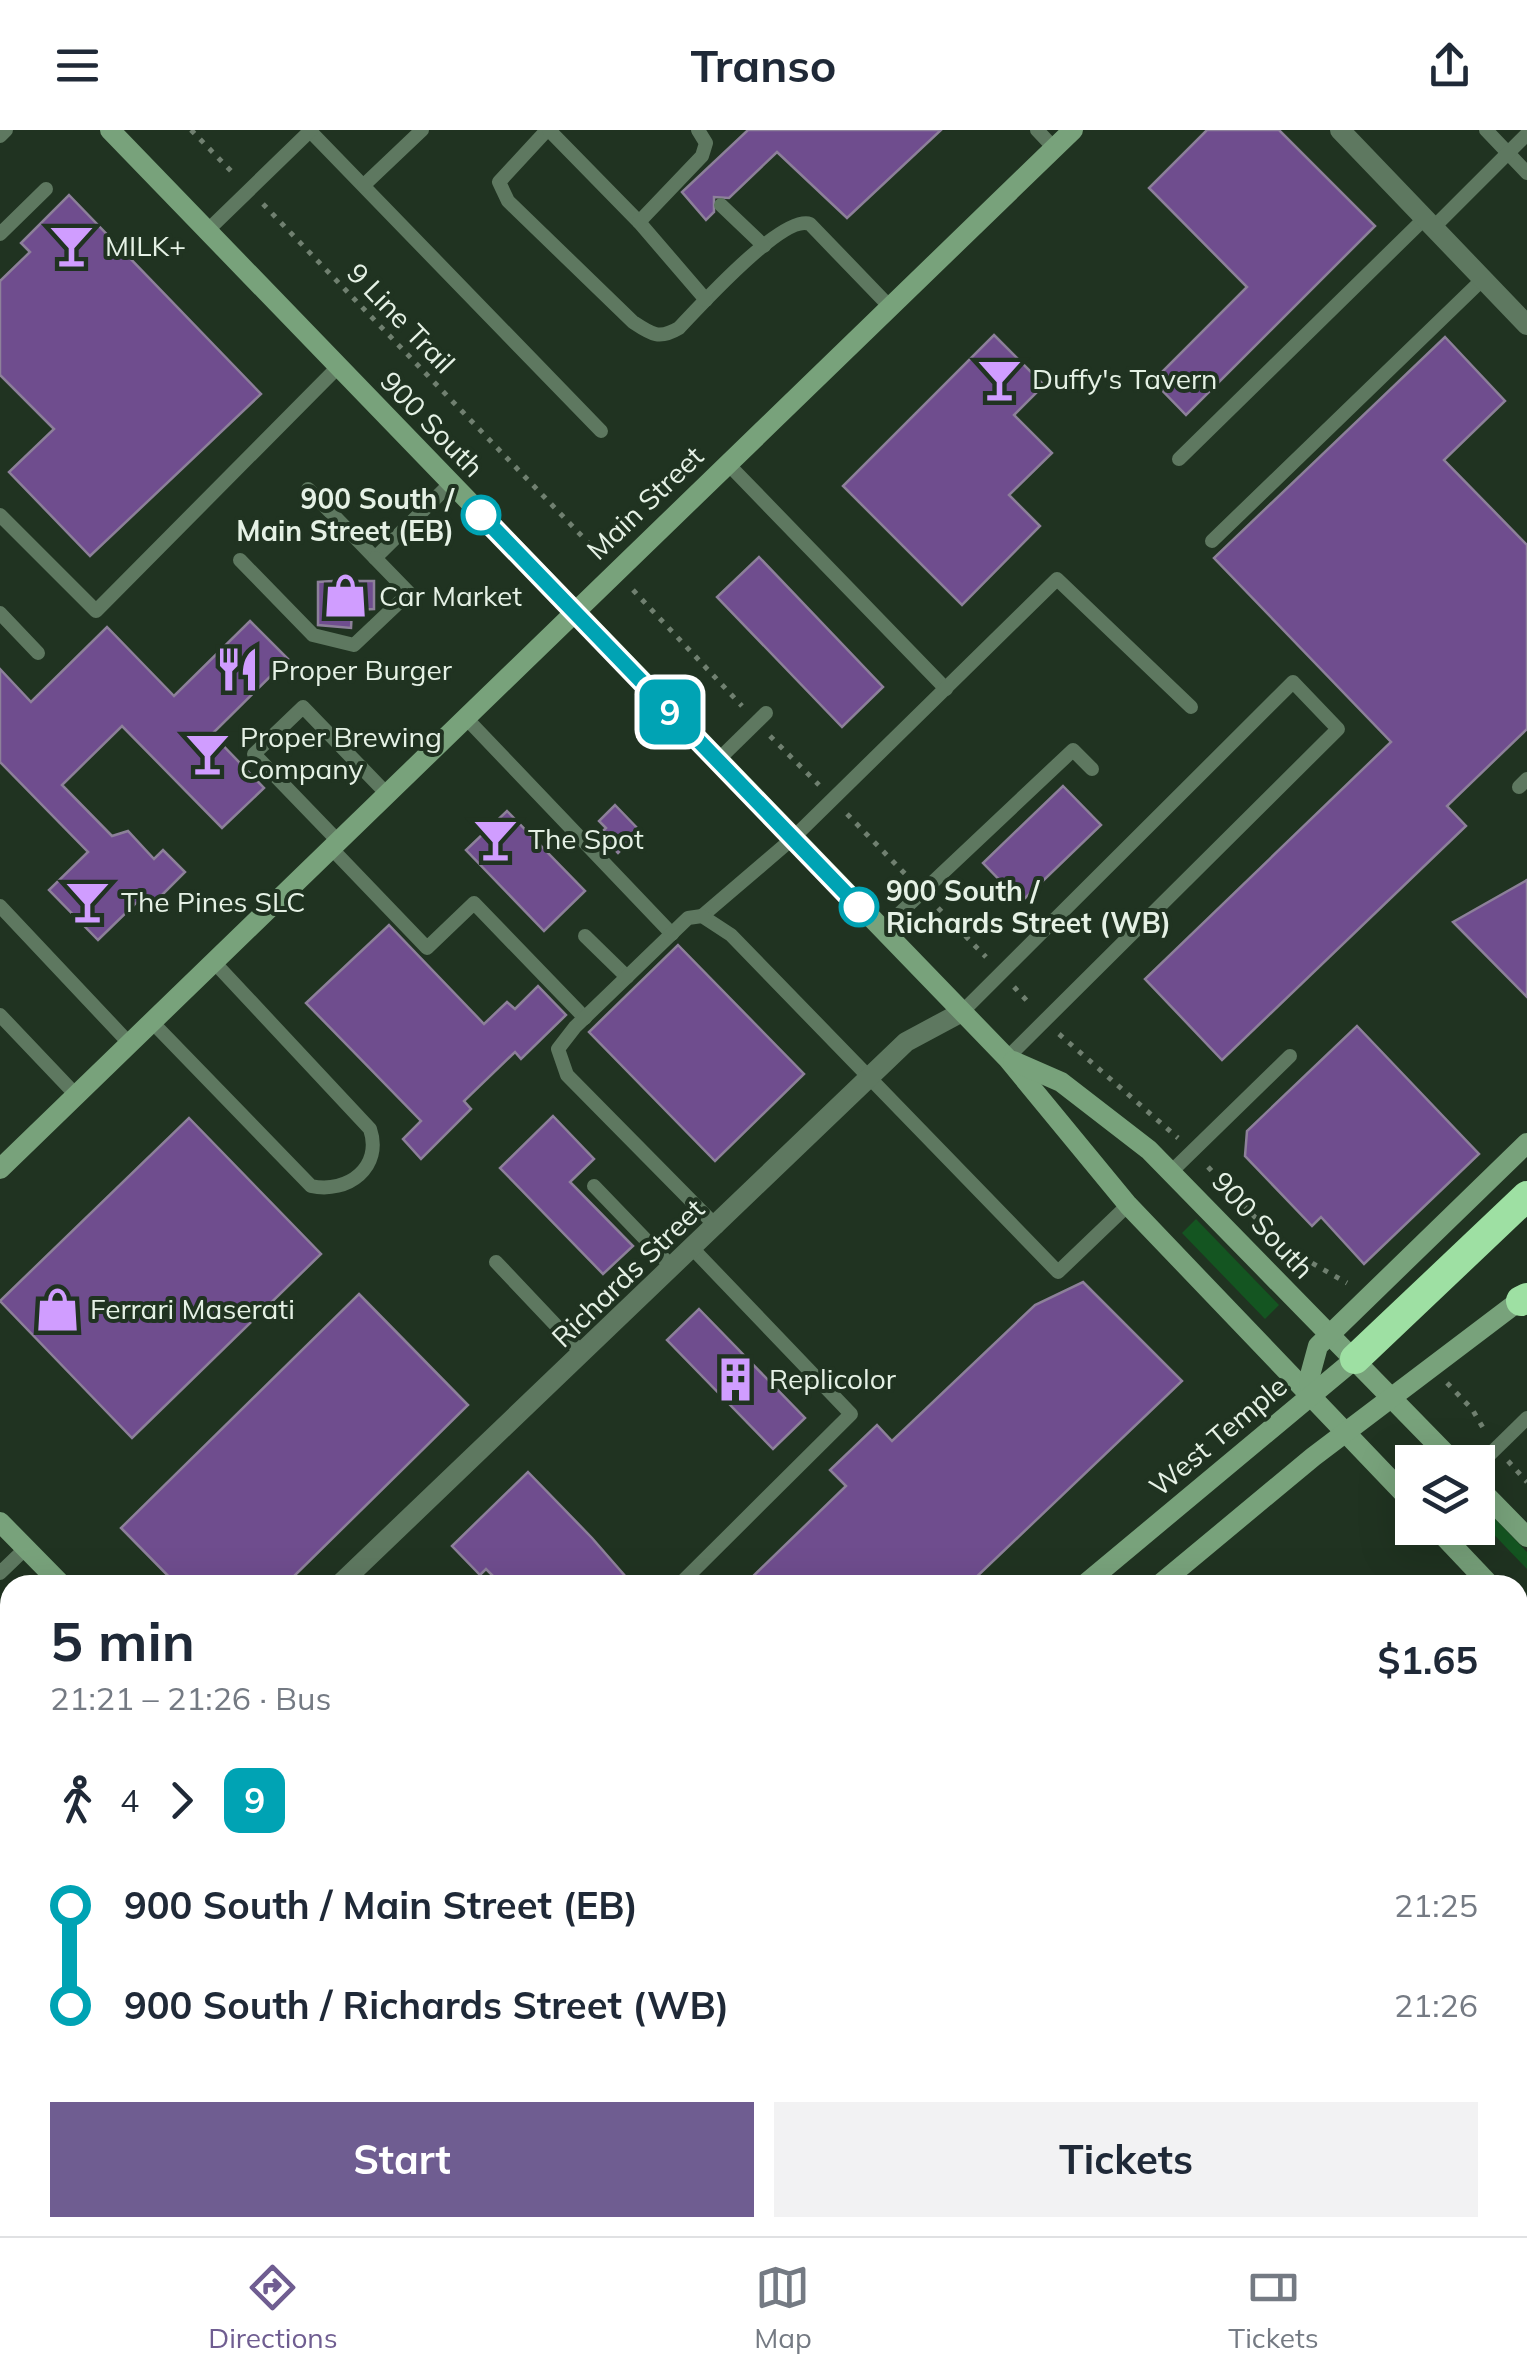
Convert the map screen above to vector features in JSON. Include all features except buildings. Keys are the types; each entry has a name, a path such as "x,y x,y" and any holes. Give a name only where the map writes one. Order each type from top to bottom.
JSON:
{"highway":[{"path":"1355,1359 1527,1196"}],"street":[{"name":"900 South","path":"110,130 1007,1058 1128,1205 1395,1484"},
{"name":"Main Street","path":"0,1169 1073,130"},
{"path":"1340,130 1527,325"},
{"name":"Richards Street","path":"351,1575 906,1042 962,1012"},
{"name":"900 South","path":"1007,1058 1061,1082 1172,1171 1438,1445"},
{"name":"West Temple","path":"1096,1575 1311,1396 1312,1362 1330,1334 1527,1143"},
{"path":"1171,1575 1390,1396 1525,1298"},
{"path":"1311,1396 1355,1359"},
{"path":"1495,1503 1527,1536"},
{"path":"0,1522 52,1575"},
{"path":"1452,1545 1481,1575"}],"lane":[{"path":"0,136 6,130"},
{"path":"208,230 310,130 601,431"},
{"path":"364,185 422,130"},
{"path":"706,300 639,222 548,130 499,182 508,201 632,322 653,336 665,337 679,328 792,223 810,224 890,307"},
{"path":"639,222 692,176 706,142 698,130"},
{"path":"1037,130 1054,148"},
{"path":"1486,130 1527,173"},
{"path":"1179,459 1527,134"},
{"path":"0,234 46,189"},
{"path":"722,205 764,246"},
{"path":"1212,540 1482,280"},
{"path":"0,515 96,611 338,367"},
{"path":"727,463 946,690"},
{"path":"375,558 451,483"},
{"path":"240,560 313,635 354,645 409,592 308,489"},
{"path":"717,1227 560,1066 558,1049 585,1018 688,918 702,916 792,839 1057,579 1191,706"},
{"path":"0,613 38,653"},
{"path":"962,1012 1293,682 1338,729 1007,1058"},
{"path":"387,794 303,707 254,754 428,948 474,903 585,1018"},
{"path":"717,762 766,713"},
{"path":"465,717 672,934"},
{"path":"882,930 1073,750 1092,768"},
{"path":"0,906 129,1043"},
{"path":"702,916 730,935 1058,1272 1128,1205"},
{"path":"585,936 626,977"},
{"path":"151,1021 311,1186 330,1190 347,1184 373,1161 377,1148 370,1129 213,961"},
{"path":"0,1014 76,1095"},
{"path":"1172,1171 1290,1056"},
{"path":"594,1186 673,1268"},
{"path":"689,1575 850,1414 693,1249"},
{"path":"496,1262 583,1354"},
{"path":"1495,1449 1527,1418"},
{"path":"0,1573 26,1548"}],"path":[{"name":"9 Line Trail","path":"191,130 580,535"},
{"path":"649,608 669,631"}],"green space":[{"path":"1196,1219 1279,1305 1265,1319 1182,1233"},
{"path":"1495,1519 1527,1552 1527,1569 1495,1536"}],"bus line":[{"name":"9","path":"481,515 859,907"}],"place":[{"name":"MILK+","path":"72,246"},
{"name":"Duffy's Tavern","path":"999,379"},
{"name":"900 South / Main Street (EB)","path":"481,515"},
{"name":"Car Market","path":"346,596"},
{"name":"Proper Burger","path":"238,670"},
{"name":"Proper Brewing Company","path":"207,753"},
{"name":"The Spot","path":"495,839"},
{"name":"The Pines SLC","path":"88,902"},
{"name":"900 South / Richards Street (WB)","path":"859,907"},
{"name":"Ferrari Maserati","path":"57,1309"},
{"name":"Replicolor","path":"736,1379"}]}
